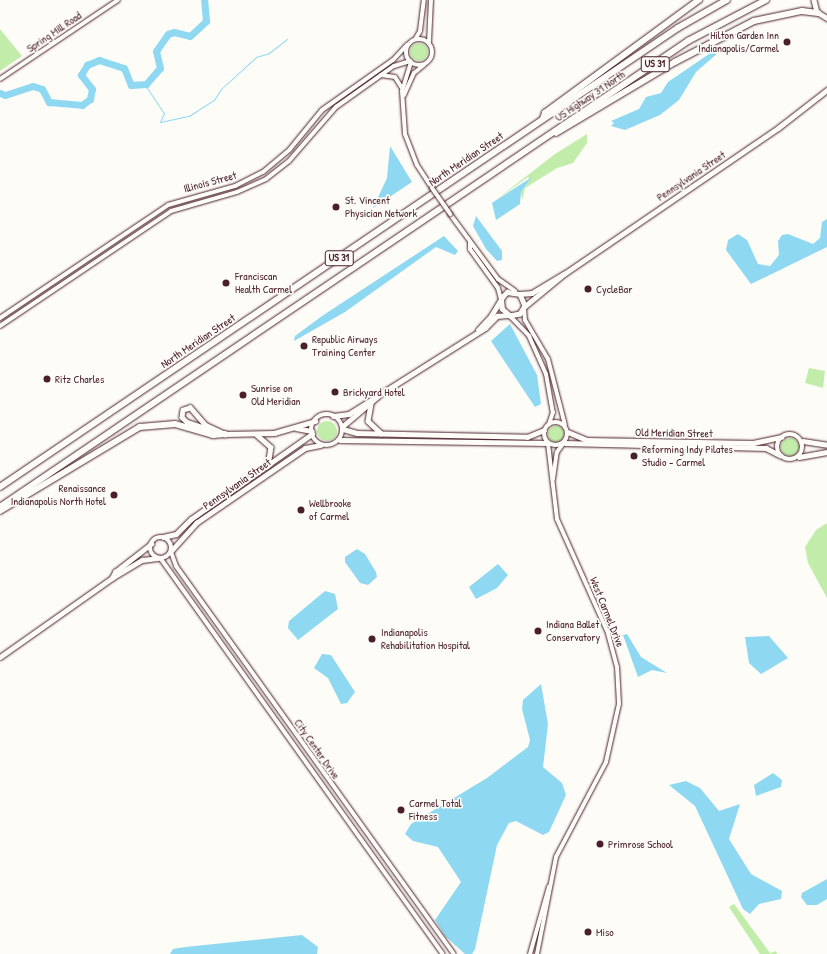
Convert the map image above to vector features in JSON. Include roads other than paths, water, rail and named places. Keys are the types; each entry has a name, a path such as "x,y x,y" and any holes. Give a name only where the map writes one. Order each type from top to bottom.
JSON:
{"highway":[{"path":"543,120 545,112 699,0"},
{"name":"North Meridian Street","path":"0,487 683,25 728,0"},
{"name":"US Highway 31 North","path":"548,136 688,41 766,0"},
{"path":"548,136 567,130 675,62 754,21 802,11 818,14"},
{"name":"US 31","path":"0,507 548,136"},
{"path":"0,511 140,427 175,424 213,435 225,434"}],"main road":[{"path":"814,0 818,14 827,18"},
{"name":"Pennsylvania Street","path":"520,294 532,293 564,274 778,128 827,90"},
{"name":"Pennsylvania Street","path":"509,315 524,308 564,274"},
{"path":"478,330 501,300 515,291 520,294 524,308"},
{"path":"225,434 205,425 190,408 183,410 182,417 187,422 225,434 256,435 296,428 315,421 323,415 347,415 377,397 497,316 509,315 501,300"},
{"path":"340,440 343,428 377,397"},
{"path":"372,403 368,421 382,434"},
{"path":"296,428 312,432 321,445 332,445 340,440 563,444 568,432 565,425 549,424 544,430 527,438 353,433 343,428 333,416"},
{"path":"312,432 315,421"},
{"path":"544,430 547,443"},
{"name":"Pennsylvania Street","path":"162,537 176,534 190,520 268,467 312,432"},
{"name":"Old Meridian Street","path":"568,432 579,439 595,440 753,443 781,437"},
{"path":"827,445 802,441 792,433 781,437 777,446 780,455 788,460 827,452"},
{"path":"256,435 271,447 268,467"},
{"path":"798,458 803,452 802,441"},
{"name":"Old Meridian Street","path":"563,444 766,448 780,455"},
{"name":"Pennsylvania Street","path":"171,551 196,523 305,448 321,445"},
{"path":"0,657 112,578 141,561 160,558 171,551 170,542 162,537 115,572 112,578"},
{"path":"151,544 152,553 160,558"}],"street":[{"name":"Spring Mill Road","path":"0,79 118,0"},
{"path":"402,89 410,62 407,45 420,31 424,0"},
{"path":"404,95 414,73 425,64 432,55 429,43 431,0"},
{"path":"411,40 419,38 429,43"},
{"name":"Illinois Street","path":"0,318 168,205 235,186 263,172 290,149 322,110 393,60 407,45"},
{"path":"410,62 425,64"},
{"name":"Illinois Street","path":"0,326 165,215 191,203 240,191 272,175 294,156 326,117 380,76 410,62"},
{"path":"380,76 394,77 402,89 404,95 407,143 432,188 470,242 476,245 502,282 515,291"},
{"path":"470,242 470,249 498,288 501,300"},
{"path":"524,308 525,320 548,359 565,425"},
{"path":"509,315 529,336 546,374 553,412 549,424"},
{"name":"West Carmel Drive","path":"530,954 562,842 609,754 619,692 608,633 557,519 553,479 547,443"},
{"name":"West Carmel Drive","path":"553,479 556,455 563,444"},
{"name":"City Center Drive","path":"171,551 176,566 454,954"},
{"name":"City Center Drive","path":"160,558 443,954"},
{"name":"West Carmel Drive","path":"537,954 549,886"}],"water":[{"path":"726,46 696,72 679,100 660,115 625,130 611,126 614,123 611,121 639,109 646,97 661,93 668,82 709,54"},
{"path":"390,146 412,182 373,208 387,178"},
{"path":"532,177 521,192 520,204 496,220 492,203"},
{"path":"476,216 502,251 502,260 497,261 486,249 473,226"},
{"path":"827,219 827,247 751,284 726,250 728,240 738,234 747,240 758,264 770,266 779,255 778,241 782,235 788,234 813,244 820,238 822,222"},
{"path":"444,236 458,251 455,255 436,247 345,312 294,341 295,336 322,316"},
{"path":"510,324 537,375 541,404 535,407 491,341"},
{"path":"357,549 365,554 376,572 377,577 368,585 360,583 345,562 345,557"},
{"path":"498,564 508,575 497,588 476,599 469,587"},
{"path":"325,591 335,594 338,609 298,640 288,628 289,621"},
{"path":"627,634 641,657 667,673 652,670 638,677 623,635"},
{"path":"769,636 788,658 761,674 749,663 745,637"},
{"path":"322,654 331,655 355,692 347,703 341,704 328,678 314,668"},
{"path":"541,684 548,724 543,767 562,783 566,795 549,832 543,835 516,821 509,823 497,845 475,949 472,954 465,954 445,936 435,920 461,882 438,847 413,841 405,834 411,824 487,778 528,747 530,740 522,709 523,700"},
{"path":"773,773 782,780 781,787 756,796 754,785"},
{"path":"686,781 700,788 719,811 740,804 729,839 751,874 782,891 781,899 759,904 750,914 743,909 695,806 669,785"},
{"path":"827,879 827,899 817,905 807,905 801,897 802,893"},
{"path":"302,935 318,947 317,954 170,954 173,949 185,947"}],"waterway":[{"path":"0,93 5,95 33,86 42,89 49,102 82,105 90,99 92,89 81,75 87,65 99,60 124,68 131,85 146,84 160,68 156,51 168,34 174,32 190,36 206,21 204,0"},
{"path":"145,85 164,113 160,122 189,116 214,100 221,89 256,57 269,53 287,39"}],"place":[{"name":"Hilton Garden Inn Indianapolis/Carmel","path":"787,42"},
{"name":"St. Vincent Physician Network","path":"336,207"},
{"name":"Franciscan Health Carmel","path":"226,283"},
{"name":"CycleBar","path":"588,289"},
{"name":"Republic Airways Training Center","path":"304,346"},
{"name":"Ritz Charles","path":"47,379"},
{"name":"Brickyard Hotel","path":"335,392"},
{"name":"Sunrise on Old Meridian","path":"243,395"},
{"name":"Reforming Indy Pilates Studio - Carmel","path":"634,456"},
{"name":"Renaissance Indianapolis North Hotel","path":"114,495"},
{"name":"Wellbrooke of Carmel","path":"301,510"},
{"name":"Indiana Ballet Conservatory","path":"538,631"},
{"name":"Indianapolis Rehabilitation Hospital","path":"372,639"},
{"name":"Carmel Total Fitness","path":"401,810"},
{"name":"Primrose School","path":"600,844"},
{"name":"Miso","path":"588,932"}]}
